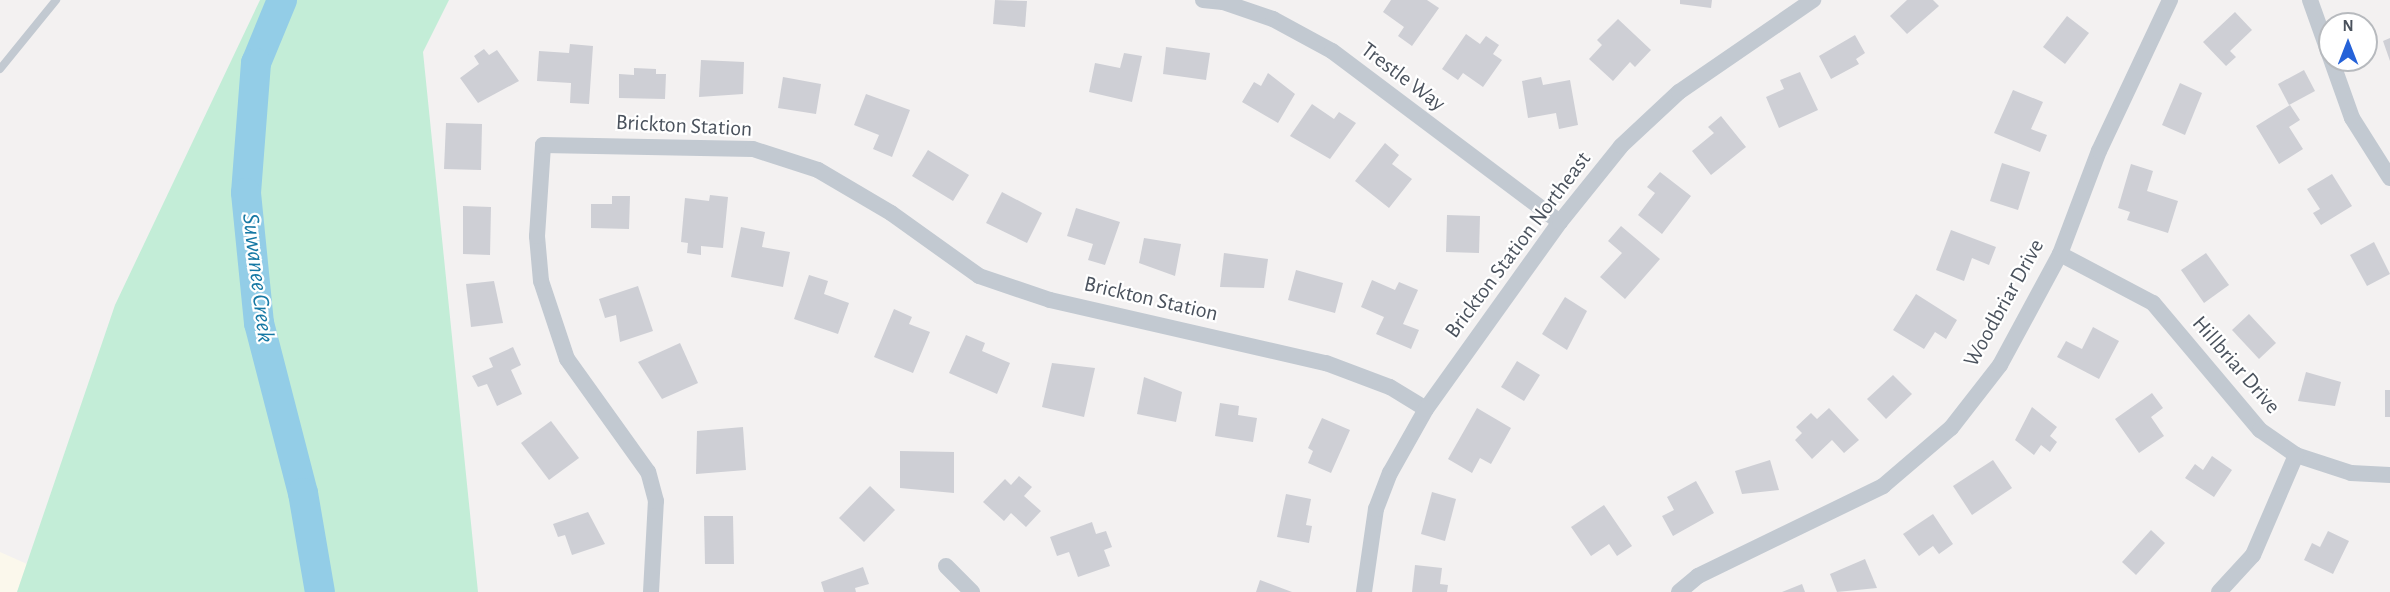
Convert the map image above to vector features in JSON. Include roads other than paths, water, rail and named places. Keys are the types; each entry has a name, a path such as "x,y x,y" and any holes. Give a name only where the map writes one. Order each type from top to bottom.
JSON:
{"street":[{"name":"Trestle Way","path":"1203,0 1223,2 1273,19 1332,51 1560,222"},
{"name":"Brickton Station Northeast","path":"1364,592 1376,509 1426,409 1560,222 1621,146 1679,92 1813,0"},
{"name":"Woodbriar Drive","path":"1679,592 1698,576 1882,486 1951,428 2000,365 2060,254 2099,151 2170,0"},
{"path":"2310,0 2352,118 2390,178"},
{"name":"Brickton Station","path":"651,592 656,501 648,472 567,359 541,281 537,236 543,145 753,149 818,170 891,213 979,276 1050,300 1326,363 1390,387 1426,409"},
{"name":"Hillbriar Drive","path":"2060,254 2153,303 2260,430 2296,455 2351,473 2390,475"},
{"path":"2219,592 2253,555 2296,455"},
{"path":"946,566 972,592"}],"lane":[{"path":"0,69 56,0"}],"waterway":[{"name":"Suwanee Creek","path":"282,0 256,63 246,193 259,323 303,493 320,592"}]}
